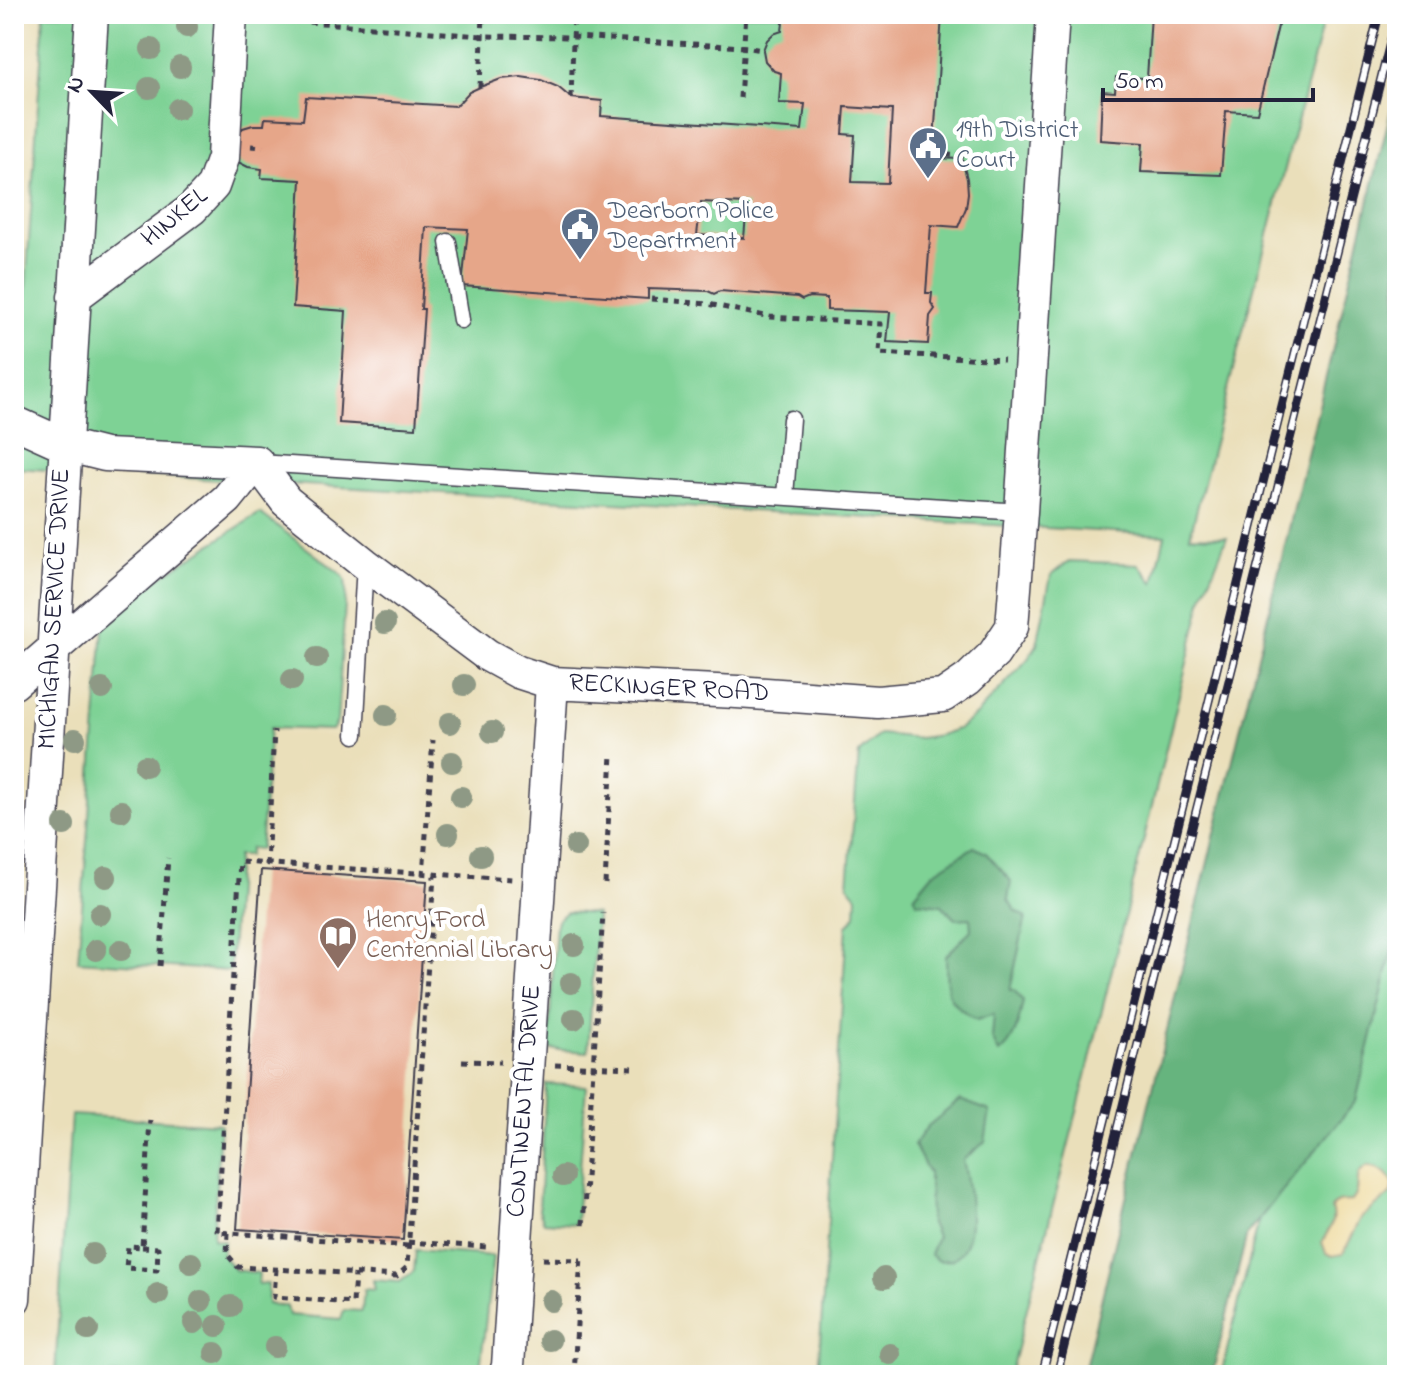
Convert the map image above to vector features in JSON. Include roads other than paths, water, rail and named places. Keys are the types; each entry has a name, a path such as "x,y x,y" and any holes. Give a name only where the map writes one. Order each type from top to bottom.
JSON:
{"street":[{"name":"MICHIGAN SERVICE DRIVE","path":"14,1299 92,14"},
{"name":"RECKINGER ROAD","path":"257,462 286,501 487,655 518,672 552,683 878,702 943,696 968,679 994,654 1012,627 1053,14"},
{"name":"HINKEL","path":"74,297 192,209 213,186 223,158 245,16"},
{"path":"14,422 65,445 105,455 257,462"},
{"path":"14,683 227,499 257,462"},
{"name":"CONTINENTAL DRIVE","path":"505,1375 509,1352 552,683"}],"lane":[{"path":"448,242 461,320"},
{"path":"785,496 791,419"},
{"path":"257,462 1021,512"},
{"path":"355,735 365,564"}],"railway":[{"path":"1042,1375 1379,14"},
{"path":"1057,1375 1397,15"}],"place":[{"name":"19th District Court","path":"928,180"},
{"name":"Dearborn Police Department","path":"580,261"},
{"name":"Henry Ford Centennial Library","path":"338,970"}]}
